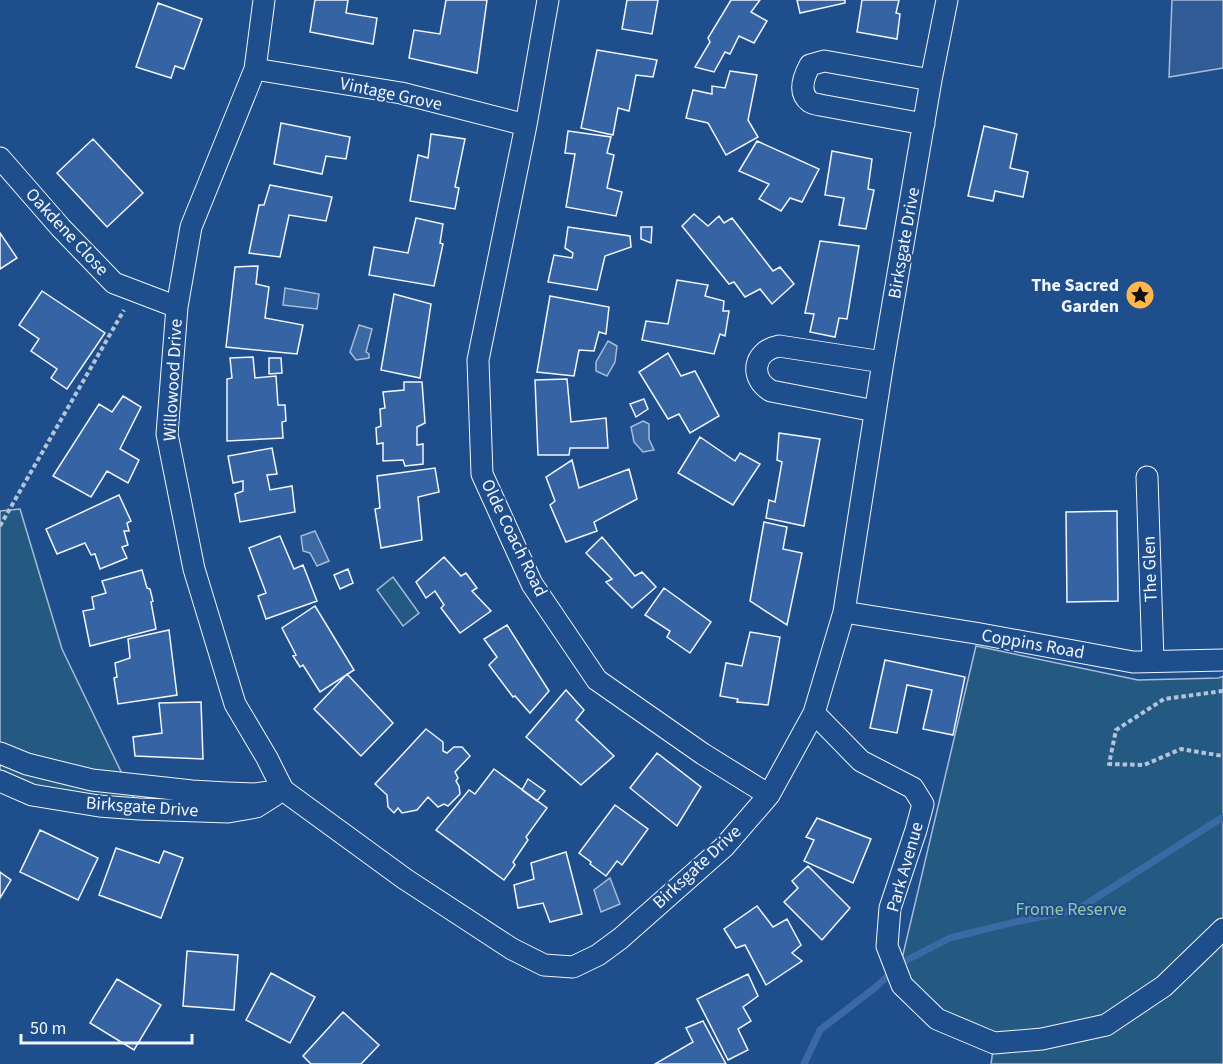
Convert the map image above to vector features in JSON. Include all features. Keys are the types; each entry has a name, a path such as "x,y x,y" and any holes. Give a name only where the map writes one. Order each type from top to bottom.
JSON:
{"street":[{"name":"Willowood Drive","path":"264,0 255,69 191,227 177,307 167,434 194,569 235,704 283,790"},
{"name":"Olde Coach Road","path":"548,0 526,125 478,360 482,474 532,584 597,680 703,754 769,795"},
{"name":"Birksgate Drive","path":"0,753 27,764 92,780 215,792 255,794 283,790 405,879 512,949 544,965 573,967 598,955 621,938 724,847 769,795 813,713 844,612 883,362 931,80 947,0"},
{"path":"924,124 820,105 810,101 802,90 804,76 810,65 824,61 931,80"},
{"name":"Vintage Grove","path":"255,69 401,93 526,125"},
{"name":"Oakdene Close","path":"0,158 61,228 114,283 177,307"},
{"path":"875,411 771,392 759,381 757,366 764,352 771,347 779,346 883,362"},
{"name":"The Glen","path":"1147,477 1153,661"},
{"name":"Coppins Road","path":"844,612 1133,662 1223,660"},
{"name":"Park Avenue","path":"813,713 861,761 913,788 923,804 890,908 886,946 902,985 937,1019 994,1043 1042,1039 1106,1025 1164,986 1223,929"},
{"name":"Birksgate Drive","path":"0,781 32,795 99,806 217,812 256,807 283,790"}],"path":[{"path":"0,526 135,291"},
{"path":"1223,691 1164,699 1116,730 1109,764 1144,765 1181,749 1223,756"}],"green space":[{"path":"20,509 62,649 139,809 0,781 0,511"},
{"path":"393,577 419,613 403,626 377,590"},
{"name":"Frome Reserve","path":"976,646 1138,680 1219,678 1223,676 1223,1064 991,1064 994,1043 902,985 901,963"}],"shaded area":[{"path":"1172,0 1223,0 1223,68 1169,77"},
{"path":"285,288 319,294 317,309 283,305"},
{"path":"359,325 372,329 366,352 369,358 356,360 350,352"},
{"path":"608,341 617,346 615,362 607,376 596,371 596,362"},
{"path":"643,421 649,424 649,439 654,450 643,452 634,442 631,427"},
{"path":"315,531 329,561 317,566 310,553 303,551 301,536"},
{"path":"610,878 620,904 601,912 594,890"}],"building":[{"path":"315,0 348,0 346,13 377,18 373,44 310,32"},
{"path":"446,0 487,0 477,73 409,58 414,30 440,34"},
{"path":"627,0 658,0 652,34 622,29"},
{"path":"731,0 760,0 751,12 767,21 754,43 739,36 730,54 725,52 714,72 695,67 710,42 708,38"},
{"path":"797,0 845,0 845,3 800,13"},
{"path":"862,0 899,0 896,13 900,14 897,39 857,32"},
{"path":"158,3 202,19 184,69 175,66 171,78 136,67"},
{"path":"597,50 657,60 653,77 636,75 629,111 618,108 613,135 581,128"},
{"path":"730,71 757,75 748,120 758,137 726,155 708,123 686,118 693,90 712,94 712,86 725,88"},
{"path":"281,123 350,137 346,159 326,156 322,174 274,164"},
{"path":"984,126 1017,134 1010,168 1028,172 1023,197 995,191 993,201 968,196"},
{"path":"568,131 611,137 607,153 614,155 607,188 622,192 616,216 566,207 575,154 565,153"},
{"path":"431,134 465,139 455,187 459,188 455,209 410,201 418,155 428,158"},
{"path":"93,139 143,193 107,227 57,173"},
{"path":"757,141 819,169 802,202 790,198 781,211 759,199 769,184 739,171"},
{"path":"832,151 872,159 868,189 874,190 866,229 839,225 844,198 825,195"},
{"path":"270,185 332,197 326,221 289,215 280,257 249,253 259,205 264,205"},
{"path":"694,214 708,226 719,216 724,223 732,218 773,271 780,267 794,284 772,304 760,289 745,297 734,282 729,284 682,226"},
{"path":"416,218 443,224 440,243 443,244 434,286 369,275 374,247 408,253"},
{"path":"568,227 630,236 631,247 605,256 597,290 548,282 554,255 572,258 573,253 565,248"},
{"path":"641,227 652,227 651,243 641,239"},
{"path":"0,233 17,258 0,269"},
{"path":"820,241 859,246 847,319 839,318 835,337 810,332 814,314 805,313"},
{"path":"258,266 256,284 269,287 265,318 303,325 297,354 226,347 235,267"},
{"path":"677,280 708,285 705,296 724,301 723,311 729,311 725,336 720,334 714,354 642,340 646,321 668,324"},
{"path":"42,291 105,333 67,389 51,378 57,369 31,351 39,339 19,325"},
{"path":"394,294 431,304 420,378 381,370"},
{"path":"550,296 609,307 606,334 599,332 594,351 579,350 574,376 537,372"},
{"path":"668,353 681,376 695,371 719,416 690,433 679,414 668,419 639,372"},
{"path":"253,357 255,378 276,376 278,405 285,405 286,421 282,422 283,438 227,441 227,379 232,378 230,358"},
{"path":"269,358 281,358 282,373 269,374"},
{"path":"567,379 571,422 606,418 608,448 570,448 569,455 538,455 535,380"},
{"path":"404,382 422,382 425,423 417,427 417,445 423,444 423,464 405,466 403,460 383,461 383,443 377,444 376,428 381,426 380,409 385,408 383,392 404,390"},
{"path":"123,396 141,407 120,449 139,460 128,483 107,471 91,497 53,476 99,404 112,412"},
{"path":"644,399 648,409 636,417 630,404"},
{"path":"779,433 820,439 804,526 766,518 769,500 775,502 782,462 777,460"},
{"path":"700,437 735,461 740,453 760,464 733,505 678,473"},
{"path":"272,448 277,474 267,475 270,490 292,486 295,512 240,522 235,494 243,491 243,481 233,483 228,456"},
{"path":"572,460 579,488 629,469 637,499 594,522 597,531 566,542 550,505 555,501 546,477"},
{"path":"435,468 439,492 418,497 422,540 381,548 375,509 380,508 377,476"},
{"path":"119,495 131,521 127,523 129,531 124,531 128,545 122,547 127,558 100,569 95,554 91,555 85,543 57,554 46,529"},
{"path":"1117,511 1118,601 1067,602 1066,512"},
{"path":"764,522 787,527 783,549 802,553 787,625 750,601"},
{"path":"280,536 294,569 303,565 317,601 266,619 258,596 266,593 249,548"},
{"path":"602,537 635,576 642,572 656,587 632,608 606,582 612,579 586,553"},
{"path":"444,557 461,576 466,573 477,588 472,591 491,611 460,633 441,608 444,605 435,591 426,598 416,582"},
{"path":"348,569 353,583 340,589 334,575"},
{"path":"142,570 153,601 151,602 156,629 90,646 83,611 94,609 92,597 106,593 102,581"},
{"path":"664,588 711,622 690,653 667,637 670,631 645,615"},
{"path":"315,606 354,670 320,692 303,665 300,667 293,656 296,655 282,628"},
{"path":"507,625 549,691 530,713 515,696 513,697 489,665 497,657 484,639"},
{"path":"169,630 177,695 118,704 114,678 117,677 115,663 130,658 128,639"},
{"path":"750,632 780,637 768,705 737,702 738,699 720,696 726,663 742,666"},
{"path":"885,660 965,677 953,735 923,729 932,690 907,685 897,733 870,728"},
{"path":"347,674 393,723 361,756 314,709"},
{"path":"566,690 584,710 576,720 614,756 581,785 526,737"},
{"path":"201,702 203,759 135,756 133,737 162,733 159,703"},
{"path":"426,729 443,742 443,751 447,753 454,747 462,747 470,756 455,772 460,794 448,806 444,804 438,807 428,797 417,810 402,813 398,808 394,813 388,807 387,795 375,784"},
{"path":"657,753 701,787 677,826 630,788"},
{"path":"494,769 547,808 526,837 528,840 504,880 436,830 469,790 475,794"},
{"path":"528,779 545,791 537,801 522,790"},
{"path":"615,805 648,829 622,865 617,861 606,876 579,853"},
{"path":"817,818 871,839 853,883 804,861 814,840 806,837"},
{"path":"40,830 98,858 78,900 20,872"},
{"path":"116,848 159,863 164,851 183,858 161,918 99,895"},
{"path":"566,852 582,914 550,922 543,903 518,908 514,885 534,879 531,863"},
{"path":"808,866 850,908 822,940 784,902 798,888 792,881"},
{"path":"0,872 11,880 0,898"},
{"path":"757,906 773,927 787,919 801,945 792,953 802,961 766,985 745,945 736,948 724,929"},
{"path":"187,951 238,955 234,1010 183,1006"},
{"path":"271,973 315,997 290,1043 246,1020"},
{"path":"748,974 758,996 743,1007 751,1021 738,1029 748,1050 728,1060 697,999"},
{"path":"117,979 161,1005 134,1050 90,1023"},
{"path":"343,1012 379,1045 361,1064 311,1064 303,1056"},
{"path":"703,1021 726,1064 655,1064 693,1042 686,1028"}],"waterway":[{"path":"804,1064 820,1030 876,987 901,963 950,938 1077,910 1223,817"}],"place":[{"name":"The Sacred Garden","path":"1140,295"}]}
